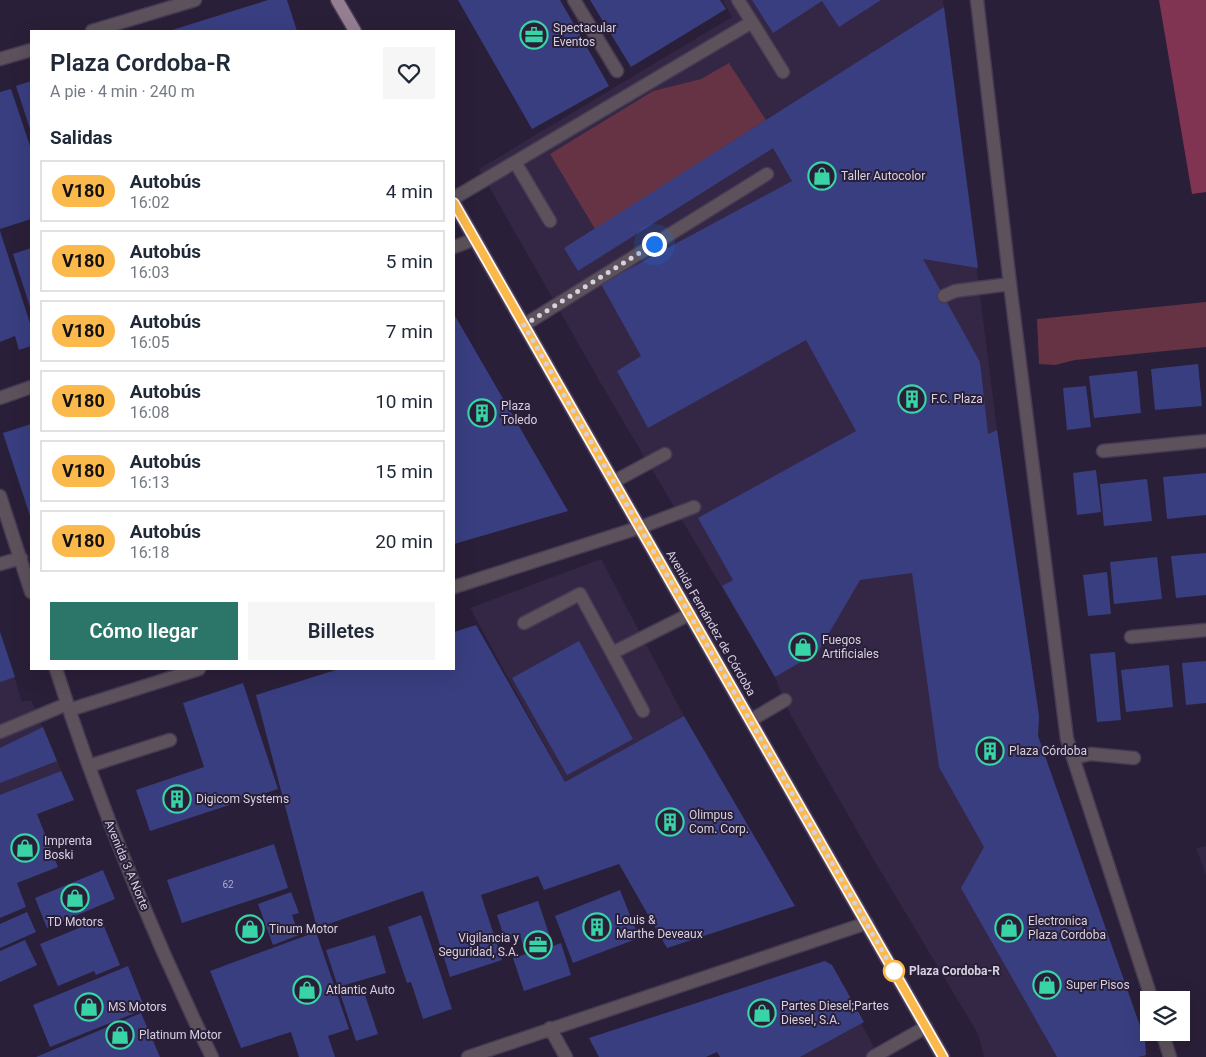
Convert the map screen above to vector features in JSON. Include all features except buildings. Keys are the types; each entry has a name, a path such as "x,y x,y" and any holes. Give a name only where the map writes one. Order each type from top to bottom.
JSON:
{"main road":[{"path":"337,0 354,30"},
{"name":"Avenida Fernández de Córdoba","path":"455,205 943,1057"}],"street":[{"path":"95,30 195,0"},
{"path":"574,0 617,71"},
{"path":"738,0 783,72"},
{"path":"977,0 1010,284 1067,739 1149,991"},
{"path":"455,197 752,22"},
{"path":"0,59 30,50"},
{"path":"515,162 550,221"},
{"path":"524,325 767,174"},
{"path":"455,247 475,240"},
{"path":"944,296 955,291 1010,284"},
{"path":"0,398 30,387"},
{"path":"1103,451 1206,441"},
{"path":"615,482 665,454"},
{"path":"0,496 30,589"},
{"path":"455,587 641,527 694,507"},
{"path":"0,564 20,558"},
{"path":"524,623 580,594 643,711"},
{"path":"612,654 690,614"},
{"path":"1131,637 1206,630"},
{"name":"Avenida 3 A Norte","path":"56,670 89,766 140,898 212,1057"},
{"path":"0,732 68,707 196,670"},
{"path":"750,720 785,700"},
{"path":"89,766 170,740"},
{"path":"1073,758 1092,754 1134,758"},
{"path":"468,1057 550,1028 867,924"},
{"path":"873,1057 926,1027"},
{"path":"550,1028 566,1057"},
{"path":"1165,1041 1170,1057"}],"shaded area":[{"path":"722,0 943,0 997,430 1039,716 1038,736 1140,1026 1140,1041 1145,1041 1146,1057 984,1057 978,1034 874,860 790,714 775,677 600,382 479,169 732,17"},
{"path":"1159,0 1206,0 1206,192 1192,194"},
{"path":"729,63 766,120 595,229 550,154 653,91 701,79"},
{"path":"1206,302 1206,347 1075,360 1055,365 1039,364 1037,319"},
{"path":"601,559 684,716 565,782 470,608"},
{"path":"0,631 22,702 31,700 74,800 0,829"},
{"path":"1206,846 1206,875 1196,848"},
{"path":"861,1023 879,1057 800,1057"}],"bus line":[{"name":"V180","path":"455,205 943,1057"}],"place":[{"name":"Spectacular Eventos","path":"534,35"},
{"name":"Taller Autocolor","path":"822,176"},
{"name":"F.C. Plaza","path":"912,399"},
{"name":"Plaza Toledo","path":"482,413"},
{"name":"Fuegos Artificiales","path":"803,647"},
{"name":"Plaza Córdoba","path":"990,751"},
{"name":"Digicom Systems","path":"177,799"},
{"name":"Olimpus Com. Corp.","path":"670,822"},
{"name":"Imprenta Boski","path":"25,848"},
{"name":"TD Motors","path":"75,898"},
{"name":"Louis & Marthe Deveaux","path":"597,927"},
{"name":"Electronica Plaza Cordoba","path":"1009,928"},
{"name":"Tinum Motor","path":"250,929"},
{"name":"Vigilancia y Seguridad, S.A.","path":"538,945"},
{"name":"Plaza Cordoba-R","path":"894,971"},
{"name":"Super Pisos","path":"1047,985"},
{"name":"Atlantic Auto","path":"307,990"},
{"name":"MS Motors","path":"89,1007"},
{"name":"Partes Diesel;Partes Diesel, S.A.","path":"762,1013"},
{"name":"Platinum Motor","path":"120,1035"}],"route":[{"path":"654,244 524,325 896,975 894,971"}]}
